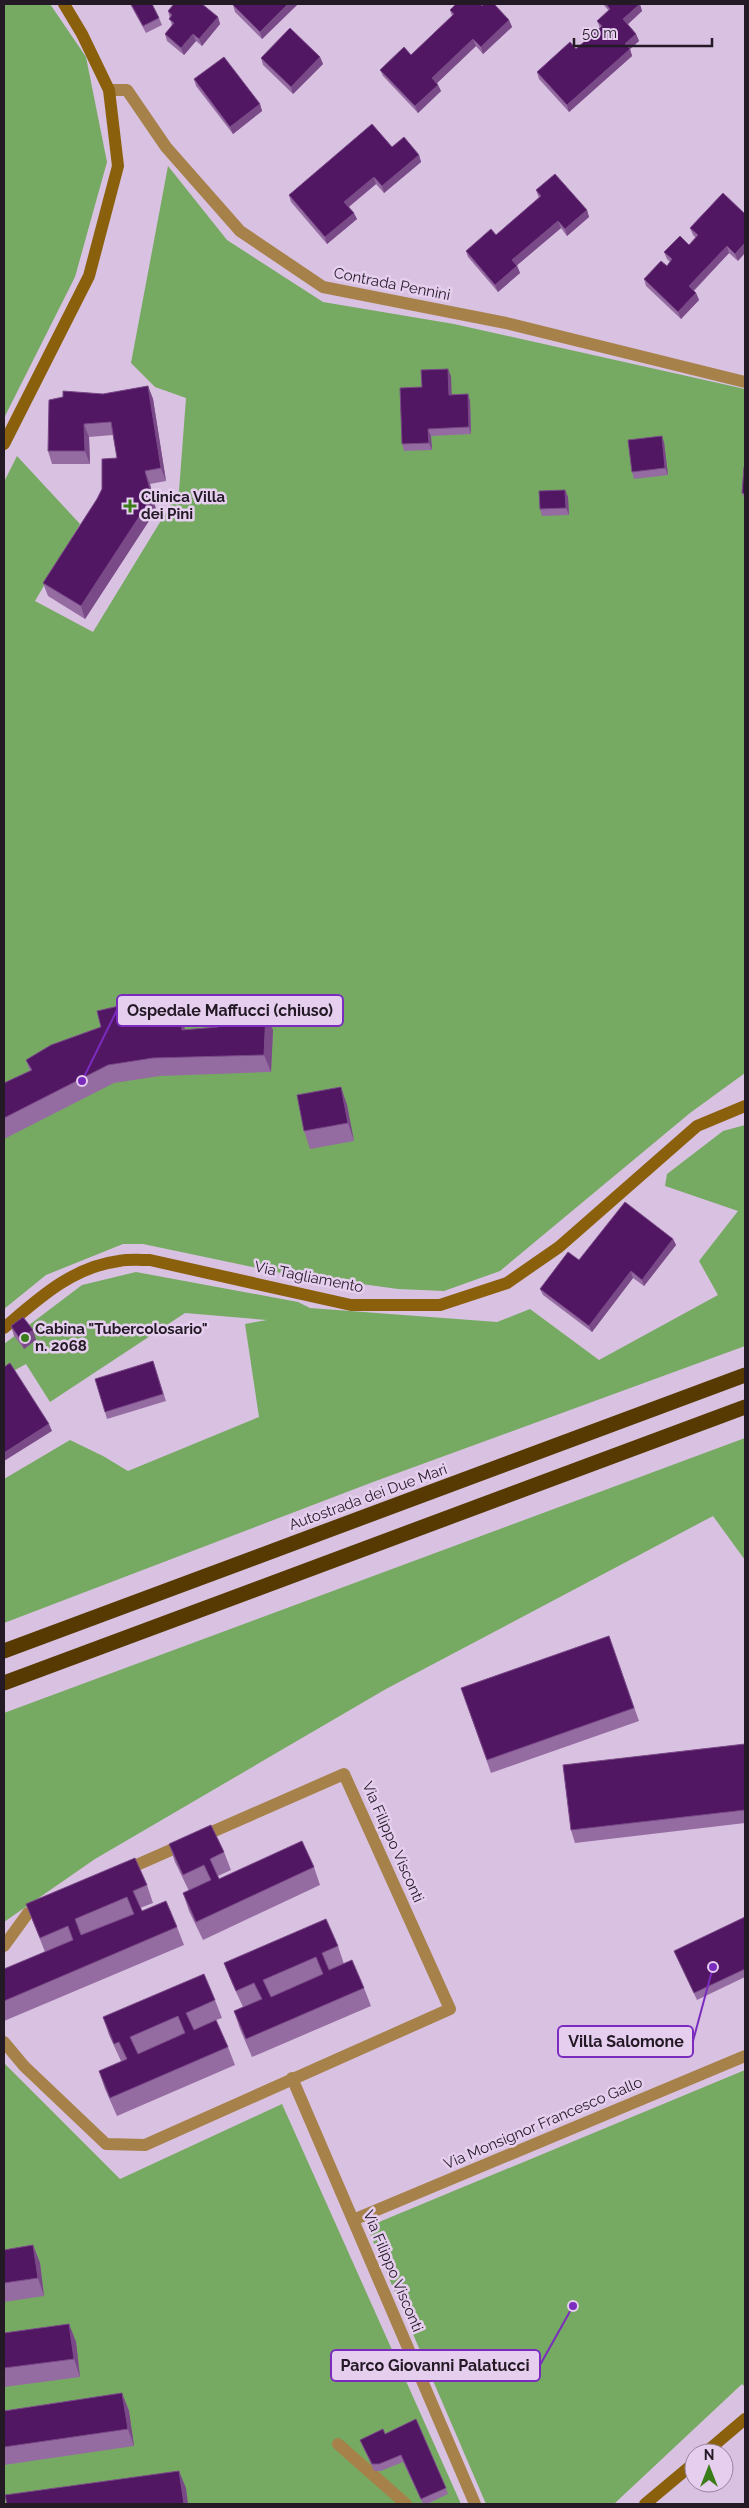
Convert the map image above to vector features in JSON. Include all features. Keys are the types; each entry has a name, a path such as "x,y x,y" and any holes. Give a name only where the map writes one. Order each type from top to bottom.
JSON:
{"highway":[{"name":"Autostrada dei Due Mari","path":"4,1651 745,1375"},
{"path":"4,1683 745,1407"}],"main road":[{"path":"4,444 89,276 118,166 109,90 82,34 64,4"},
{"name":"Via Tagliamento","path":"4,1328 54,1286 86,1270 118,1261 150,1260 351,1305 440,1305 507,1283 559,1247 698,1126 745,1106"},
{"path":"717,2443 745,2419"},
{"path":"645,2504 684,2471"}],"street":[{"name":"Contrada Pennini","path":"109,90 127,90 166,147 240,231 323,287 506,323 745,382"},
{"name":"Via Filippo Visconti","path":"4,2042 24,2066 106,2144 145,2145 450,2009 344,1774 109,1878"},
{"path":"4,1946 28,1913 55,1901"},
{"name":"Via Monsignor Francesco Gallo","path":"353,2220 745,2056"},
{"name":"Via Filippo Visconti","path":"292,2078 475,2504"},
{"path":"338,2444 406,2504"}],"green space":[{"path":"4,4 50,4 86,57 107,162 75,277 4,418"},
{"path":"168,166 227,240 323,302 454,324 745,389 745,1073 690,1113 500,1271 444,1291 398,1289 281,1273 143,1244 123,1244 46,1275 4,1309 4,482 17,456 80,524 35,601 93,632 179,491 186,398 155,387 131,363"},
{"path":"745,1125 745,1346 373,1482 4,1623 4,1479 70,1440 128,1471 259,1417 245,1324 267,1320 185,1313 50,1402 26,1364 4,1376 4,1344 82,1285 136,1272 298,1302 310,1308 497,1322 530,1309 599,1360 718,1295 699,1261 738,1211 665,1186 667,1174 723,1131"},
{"path":"745,1438 745,1560 713,1516 386,1689 95,1859 4,1922 4,1713"},
{"path":"4,2063 120,2179 282,2104 461,2504 4,2504"},
{"path":"745,2070 745,2387 742,2384 614,2504 486,2504 367,2227"}],"building":[{"path":"131,4 152,4 159,18 143,26"},
{"path":"174,4 202,4 218,17 199,39 193,34 181,48 165,34 174,23 169,19 172,15 168,11"},
{"path":"234,4 288,4 260,32"},
{"path":"456,4 480,4 482,6 484,4 494,4 509,20 481,47 473,39 432,78 438,85 415,106 380,70 404,47 411,55 454,14 450,10"},
{"path":"606,4 640,4 623,19 636,34 625,44 630,49 567,105 537,72 570,42 576,49 602,26 597,21 610,9"},
{"path":"290,28 320,57 291,87 261,58"},
{"path":"224,57 260,104 230,127 194,79"},
{"path":"372,124 392,147 404,137 419,155 382,186 374,177 344,202 354,213 325,237 289,195"},
{"path":"555,174 587,210 565,229 558,221 512,260 517,266 495,285 466,251 491,229 496,235 541,196 536,190"},
{"path":"723,193 745,214 745,243 735,254 727,246 689,286 696,293 678,312 644,279 661,261 667,266 672,259 664,252 680,236 689,245 698,235 690,228"},
{"path":"448,369 449,395 468,394 469,427 428,429 429,443 402,444 400,388 422,387 421,370"},
{"name":"Clinica Villa dei Pini","path":"148,386 161,468 145,471 152,497 81,606 43,583 102,489 102,459 117,458 111,422 84,424 85,451 48,451 49,400 63,397 63,391 103,394"},
{"path":"662,436 665,468 632,472 628,440"},
{"path":"745,467 745,494 742,493"},
{"path":"565,490 566,508 540,509 539,491"},
{"path":"132,1003 135,1020 153,1021 181,1018 182,1030 218,1027 217,1017 266,1012 264,1055 153,1058 108,1065 4,1118 4,1083 32,1070 26,1060 51,1045 101,1027 97,1011"},
{"path":"341,1087 348,1123 304,1131 297,1095"},
{"path":"625,1202 673,1239 642,1280 631,1271 589,1326 540,1289 568,1252 579,1260"},
{"path":"23,1317 33,1330 20,1339 11,1326"},
{"path":"153,1361 163,1394 105,1412 95,1379"},
{"path":"10,1363 49,1424 4,1453 4,1367"},
{"path":"609,1636 634,1708 487,1760 461,1688"},
{"path":"745,1744 745,1810 571,1830 563,1765"},
{"path":"211,1825 224,1852 210,1859 219,1879 302,1841 314,1867 196,1922 183,1893 211,1880 204,1865 183,1875 169,1844"},
{"path":"135,1858 147,1885 133,1891 142,1911 166,1901 177,1927 4,2001 4,1969 73,1940 68,1926 40,1938 26,1904","holes":["127,1897 134,1914 81,1935 75,1919"]},
{"path":"745,1917 745,1969 694,1993 674,1951"},
{"path":"326,1919 338,1946 322,1953 329,1970 352,1960 364,1988 246,2039 234,2011 262,1999 254,1983 236,1991 224,1963","holes":["316,1957 323,1974 271,1997 263,1980"]},
{"path":"204,1974 215,2000 186,2013 194,2030 216,2020 228,2047 110,2098 99,2071 127,2059 119,2042 114,2044 103,2017","holes":["178,2016 185,2033 138,2054 130,2037"]},
{"path":"33,2245 38,2278 4,2283 4,2250"},
{"path":"69,2324 74,2359 4,2368 4,2333"},
{"path":"122,2393 128,2429 4,2447 4,2411"},
{"path":"416,2419 446,2488 421,2499 401,2455 379,2464 372,2464 360,2440 383,2429 385,2434"},
{"path":"179,2471 184,2504 7,2504 5,2495"}],"place":[{"name":"Clinica Villa dei Pini","path":"130,506"},
{"name":"Ospedale Maffucci (chiuso)","path":"82,1081"},
{"name":"Cabina \"Tubercolosario\" n. 2068","path":"25,1338"},
{"name":"Villa Salomone","path":"713,1967"},
{"name":"Parco Giovanni Palatucci","path":"573,2306"}]}
